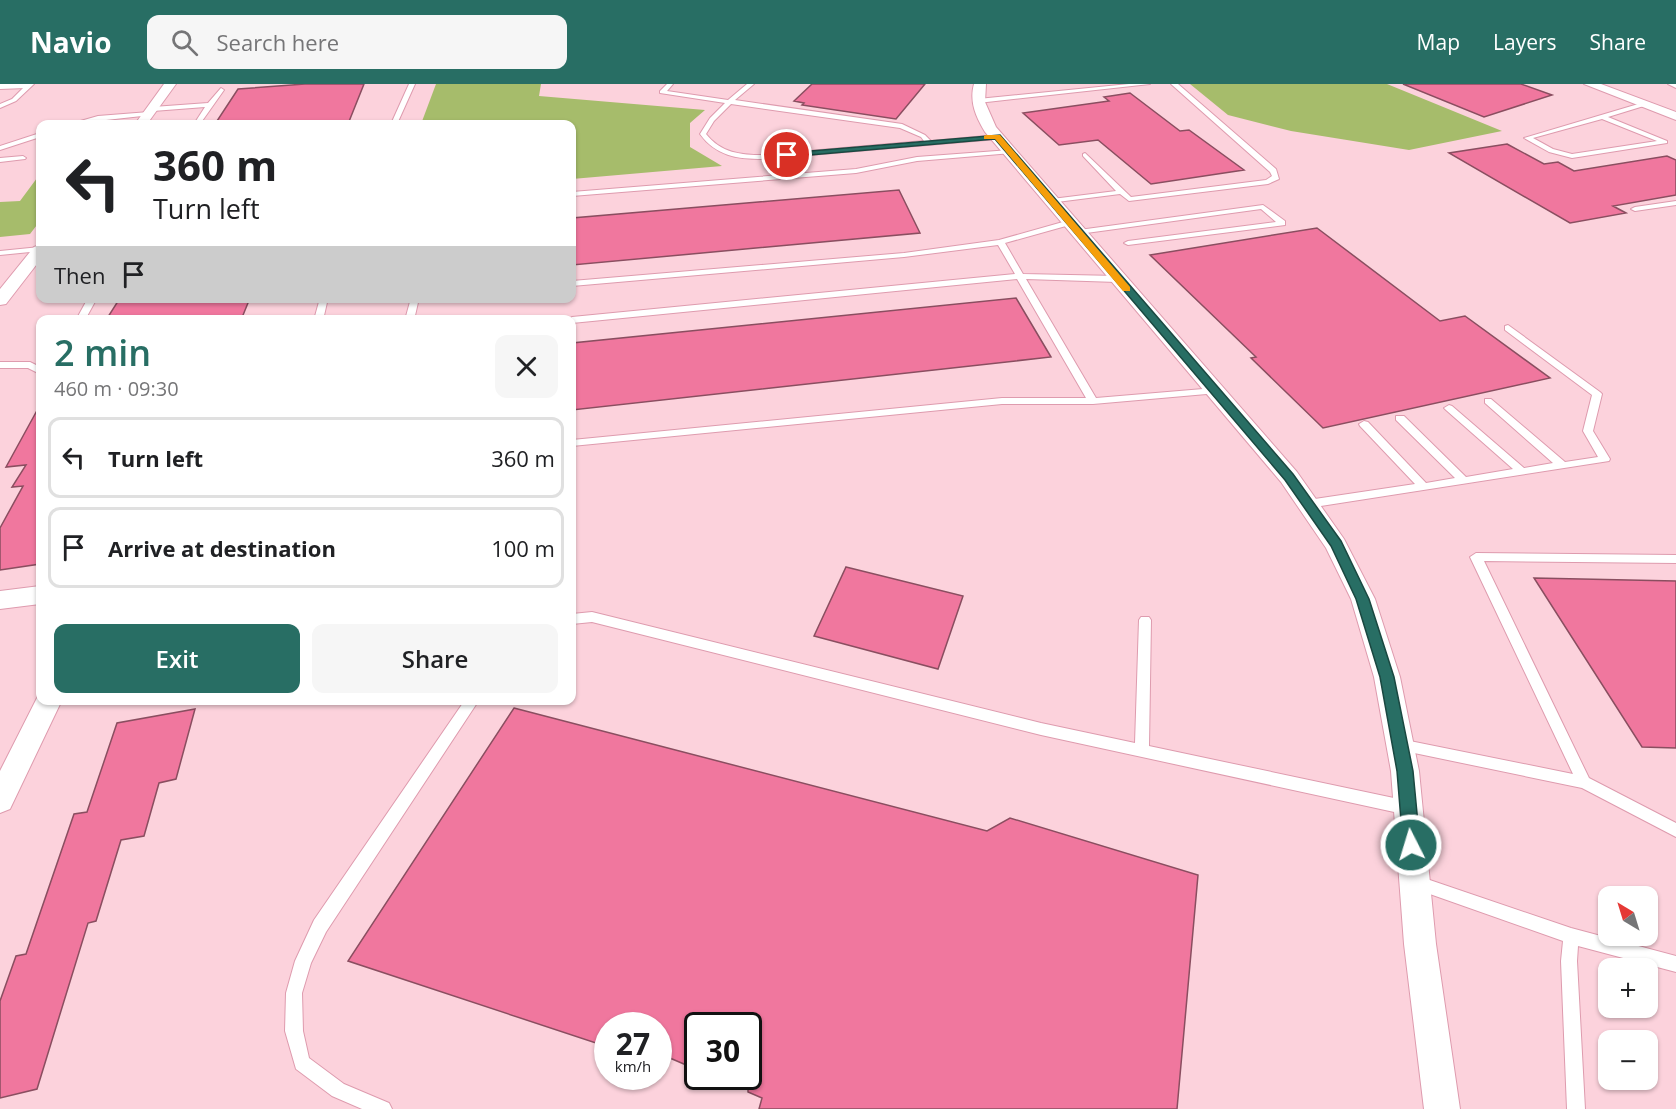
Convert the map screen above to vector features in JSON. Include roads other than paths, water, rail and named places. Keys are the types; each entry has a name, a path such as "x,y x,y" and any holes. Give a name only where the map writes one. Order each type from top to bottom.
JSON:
{"street":[{"path":"0,85 26,84"},
{"path":"148,116 170,84"},
{"path":"1590,84 1673,113"},
{"path":"979,92 981,112 1004,144 1117,279 1289,477 1336,544 1363,599 1387,677 1400,745 1420,944 1442,1109"},
{"path":"0,300 36,255"},
{"path":"0,600 36,596"},
{"path":"0,800 47,705"}],"lane":[{"path":"0,106 14,100 31,84"},
{"path":"396,120 412,84"},
{"path":"670,84 662,92 902,126 923,136 929,144"},
{"path":"751,84 729,102 706,126 703,134 712,146 731,154 763,157 929,144 1004,144"},
{"path":"979,92 1147,84"},
{"path":"1085,155 1129,199 1268,182 1276,177 1273,171 1174,84"},
{"path":"1671,84 1676,86"},
{"path":"200,120 221,90"},
{"path":"1645,104 1527,138 1551,151 1572,156 1665,142"},
{"path":"90,120 148,116 210,105"},
{"path":"1601,116 1676,147"},
{"path":"0,148 36,136"},
{"path":"576,194 856,171 1004,144"},
{"path":"0,160 23,158"},
{"path":"1052,201 1122,192"},
{"path":"1635,208 1676,203"},
{"path":"576,284 904,255 1000,242 1074,227 1263,207 1282,223 1128,243"},
{"path":"1000,242 1094,401"},
{"path":"0,252 36,250"},
{"path":"576,320 1022,276 1117,279"},
{"path":"1308,504 1605,459 1588,430 1597,394 1508,328"},
{"path":"0,365 30,365 36,362"},
{"path":"30,365 36,369"},
{"path":"576,443 1002,401 1094,401 1215,392"},
{"path":"1488,401 1563,466"},
{"path":"1449,408 1522,472"},
{"path":"1400,418 1464,481"},
{"path":"1364,424 1424,487"},
{"path":"1584,782 1476,557 1676,559"},
{"path":"576,619 592,617 1041,729 1408,808"},
{"path":"1142,751 1145,620"},
{"path":"383,1109 338,1090 302,1063 294,1031 294,993 303,961 320,926 470,705"},
{"path":"1400,745 1584,782 1676,830"},
{"path":"1414,881 1571,936 1676,964"},
{"path":"1571,936 1569,961 1576,1109"}]}
